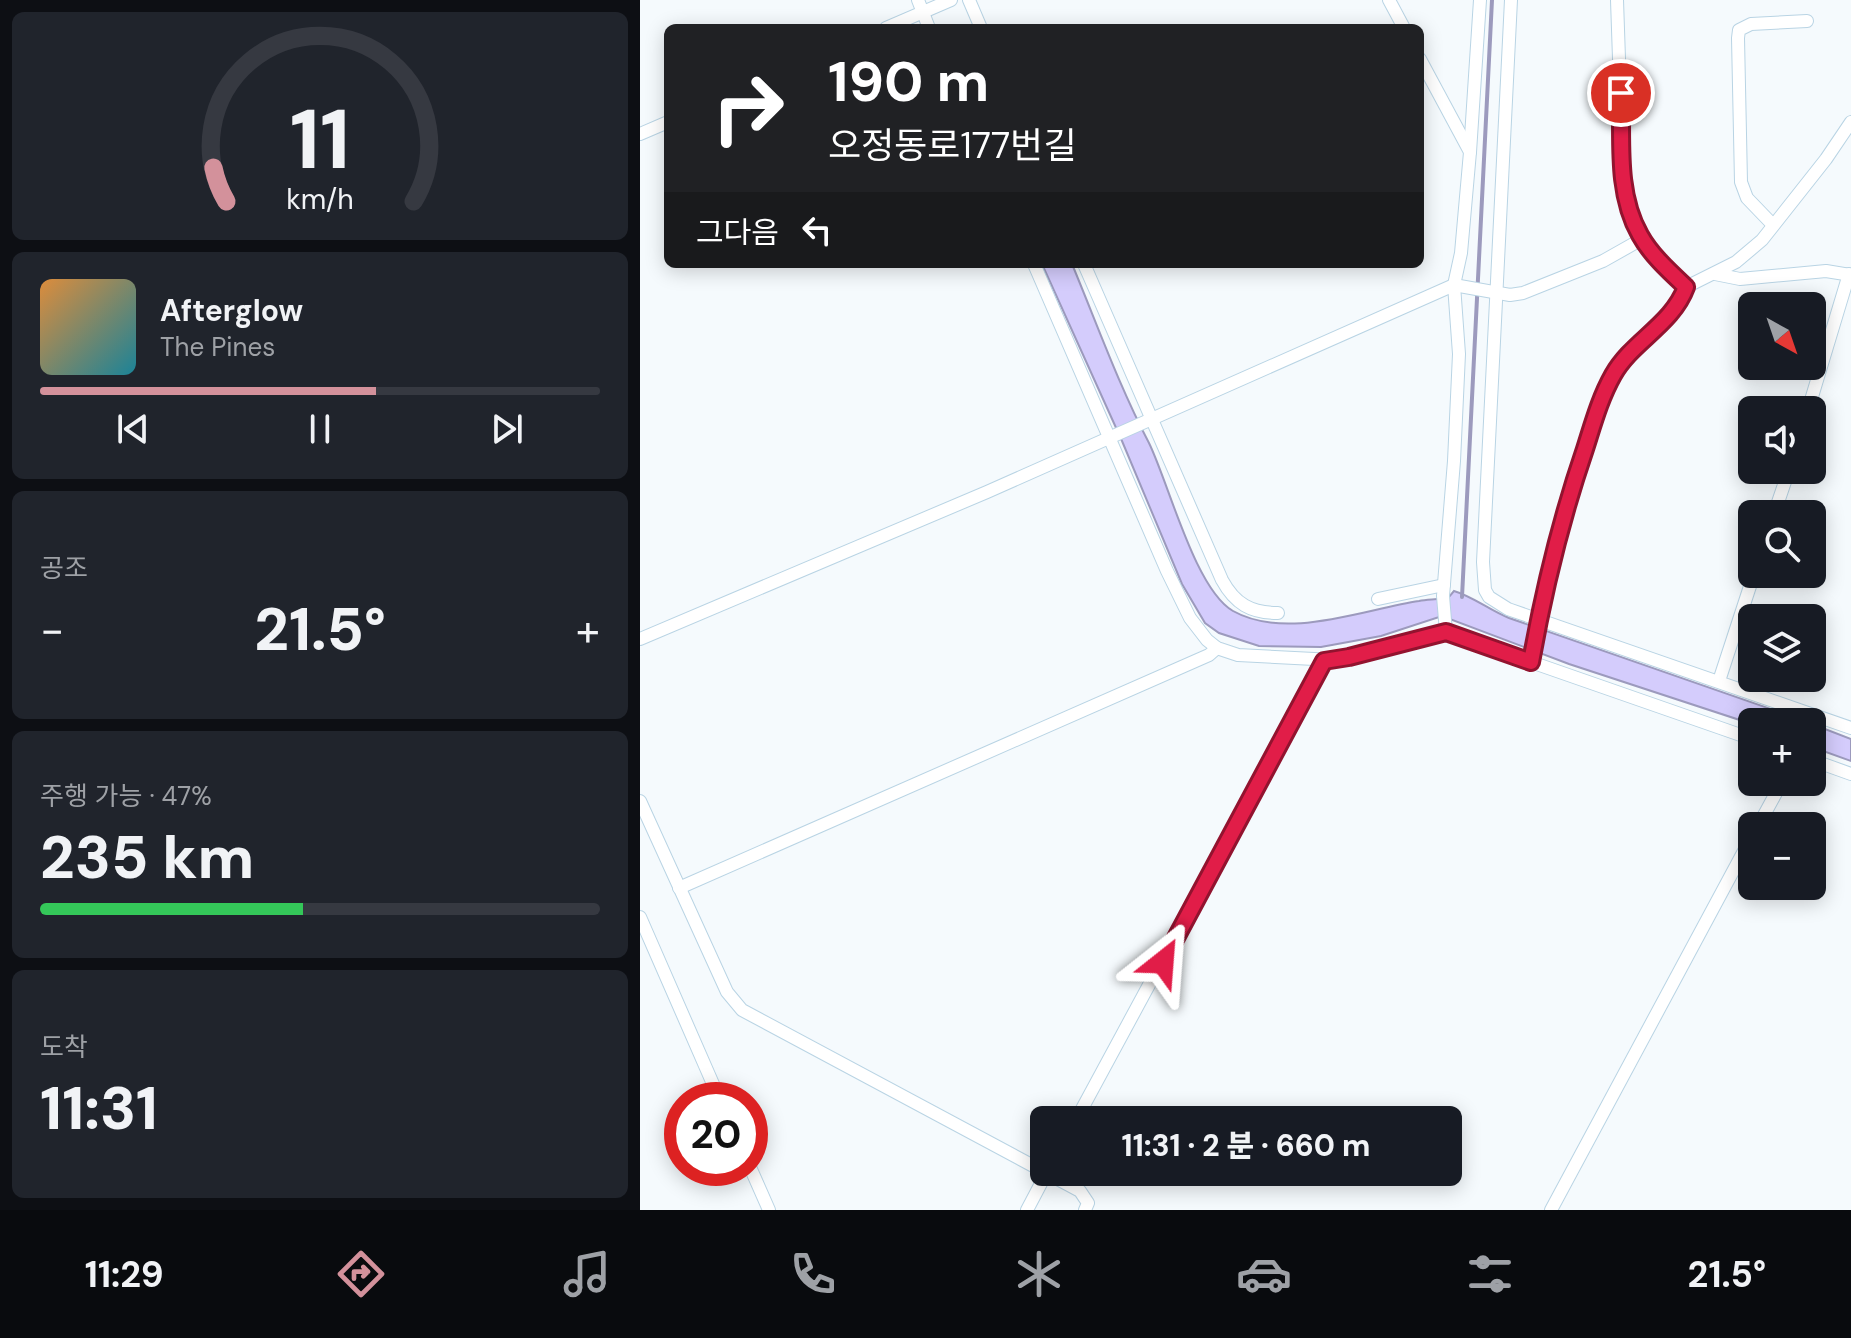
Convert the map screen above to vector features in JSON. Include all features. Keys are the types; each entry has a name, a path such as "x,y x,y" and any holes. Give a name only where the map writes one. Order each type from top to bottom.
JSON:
{"lane":[{"path":"893,24 924,7 951,0"},
{"path":"969,0 979,24"},
{"path":"1389,0 1402,24"},
{"path":"1445,629 1444,591 1458,366 1457,285 1480,0"},
{"path":"1511,0 1491,354 1483,578 1489,597 1539,622 1719,681 1785,708"},
{"path":"1617,0 1623,176 1627,203 1642,239 1686,287"},
{"path":"1773,225 1747,198 1741,182 1739,30 1751,24 1807,21"},
{"path":"1424,66 1470,152"},
{"path":"1532,660 1560,528 1606,388 1620,365 1674,309 1686,287 1715,274 1748,253 1826,159 1851,122"},
{"path":"640,134 664,124"},
{"path":"640,639 1457,285 1494,293 1523,293 1603,261 1642,239"},
{"path":"1036,268 1181,601 1198,629 1217,648 1249,656 1324,661 1349,657 1445,629 1738,734"},
{"path":"1086,268 1149,421 1226,587 1247,608 1278,613"},
{"path":"1715,274 1740,279 1826,271 1850,275 1812,396"},
{"path":"1719,681 1749,588"},
{"path":"1378,599 1444,591"},
{"path":"679,888 1196,661 1217,648"},
{"path":"1084,1106 1324,661"},
{"path":"1826,723 1851,728"},
{"path":"1826,765 1851,774"},
{"path":"640,801 727,992 742,1010 1030,1164"},
{"path":"1551,1210 1738,862"},
{"path":"640,917 712,1082"},
{"path":"758,1186 769,1210"},
{"path":"1027,1210 1040,1186"},
{"path":"1071,1186 1080,1191 1088,1203 1085,1210"}],"shaded area":[{"path":"1044,268 1074,268 1118,377 1157,461 1195,559 1219,599 1233,611 1254,620 1301,623 1445,598 1454,591 1509,618 1768,708 1738,708 1738,719 1569,664 1442,616 1381,636 1321,647 1259,646 1219,633 1205,623 1182,584"},
{"path":"1826,729 1851,739 1851,761 1826,752"}],"waterway":[{"path":"1462,597 1492,0"}],"route":[{"path":"1163,962 1324,661 1446,632 1531,662 1551,560 1600,401 1620,365 1663,323 1682,299 1686,287 1642,239 1632,221 1623,176 1621,93"}]}
